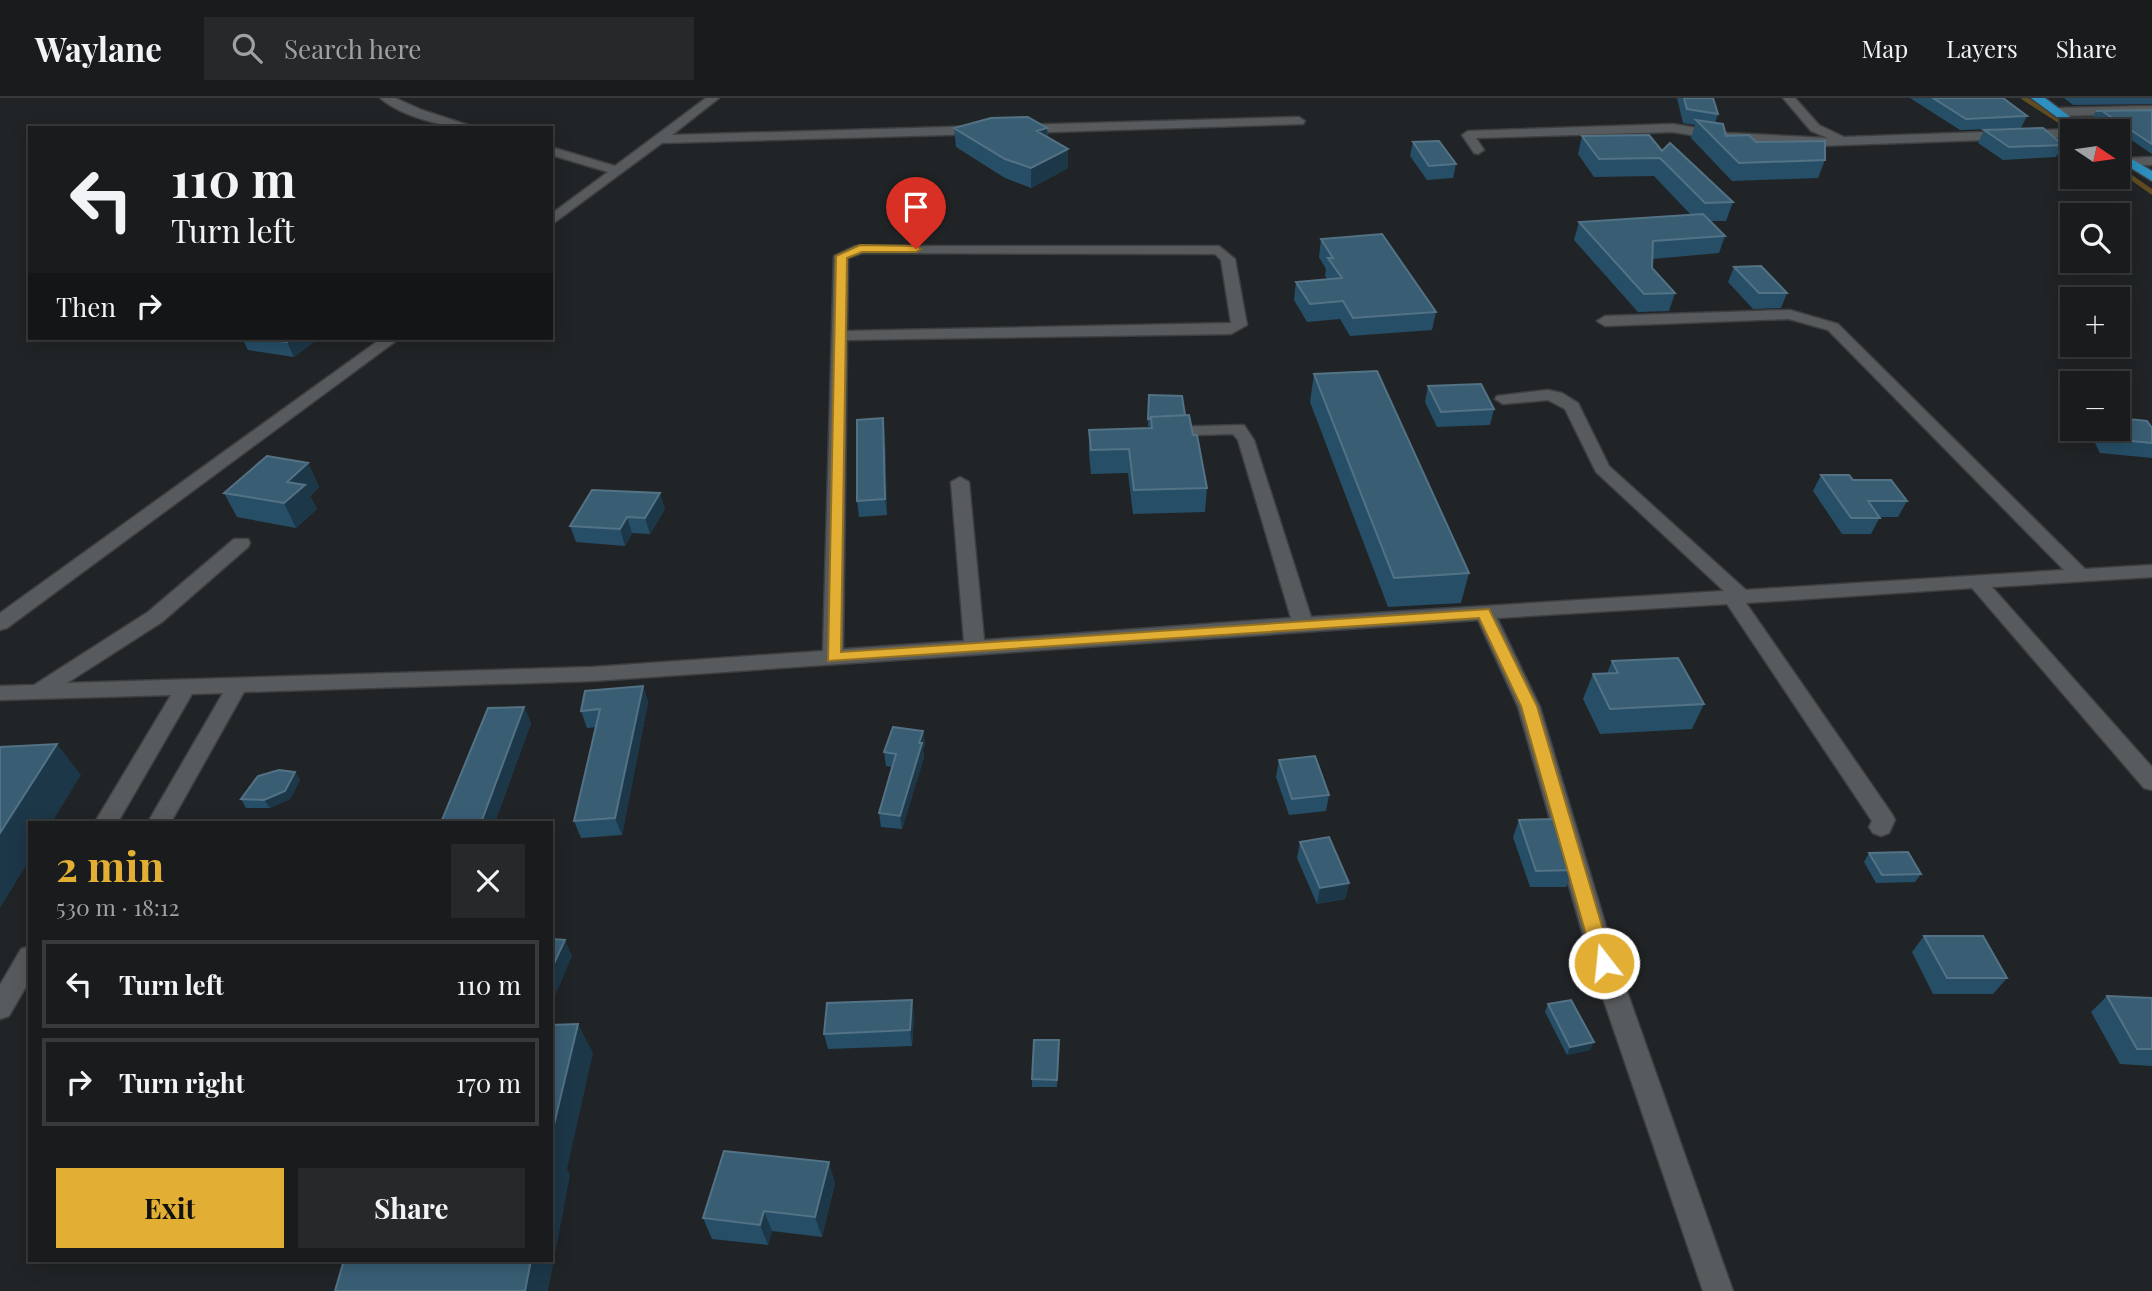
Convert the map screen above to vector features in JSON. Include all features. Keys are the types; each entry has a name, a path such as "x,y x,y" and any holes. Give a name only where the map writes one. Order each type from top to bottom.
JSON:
{"main road":[{"path":"2037,98 2067,119"},
{"path":"2130,163 2152,177"}],"street":[{"path":"386,98 418,113 464,126"},
{"path":"553,220 713,98"},
{"path":"1788,98 1821,133 1847,141"},
{"path":"2057,112 2152,110"},
{"path":"1008,130 1299,121"},
{"path":"1478,150 1468,135 1673,128 1741,138 1847,141 2060,133"},
{"path":"662,139 994,130"},
{"path":"553,152 619,171"},
{"path":"2130,159 2152,161"},
{"path":"833,657 841,256 860,249 1219,250 1228,259 1239,325 1231,329 840,336"},
{"path":"1605,321 1790,314 1833,327 2080,575"},
{"path":"0,624 385,340"},
{"path":"1503,399 1542,394 1565,399 1572,406 1602,468 1737,597 1884,820 1881,827"},
{"path":"1141,434 1238,429 1246,440 1303,624"},
{"path":"960,482 975,648"},
{"path":"38,692 155,618 241,543"},
{"path":"0,693 593,674 1484,612 2152,571"},
{"path":"1978,583 2152,782"},
{"path":"1484,612 1529,706 1604,963 1718,1291"},
{"path":"161,821 238,685"},
{"path":"108,821 186,687"},
{"path":"0,1008 28,960"}],"building":[{"path":"1684,98 1713,98 1718,114 1687,109"},
{"path":"1933,98 2003,98 2027,116 1966,119"},
{"path":"2152,110 2152,144 2130,129 2130,119 2114,119 2102,111 2096,111"},
{"path":"1028,117 1047,128 1037,131 1068,149 1031,168 1005,159 954,128 991,118"},
{"path":"1696,120 1723,124 1726,136 1749,135 1756,142 1825,141 1825,160 1739,163"},
{"path":"2043,128 2060,145 2009,147 1984,130"},
{"path":"1649,135 1662,151 1670,143 1733,202 1705,203 1660,158 1599,159 1582,136"},
{"path":"1439,141 1456,164 1429,166 1413,142"},
{"path":"1703,214 1725,236 1653,241 1652,268 1675,293 1644,294 1579,222"},
{"path":"1382,234 1436,312 1353,318 1343,301 1310,304 1296,282 1342,278 1328,258 1333,258 1321,239"},
{"path":"1761,266 1787,293 1759,293 1734,267"},
{"path":"1377,371 1469,573 1394,578 1314,374"},
{"path":"1481,384 1494,409 1441,412 1428,386"},
{"path":"1149,395 1182,396 1185,415 1148,419"},
{"path":"1189,415 1193,435 1197,435 1207,488 1134,490 1129,449 1091,450 1089,430 1152,428 1151,417"},
{"path":"883,418 885,499 857,501 857,420"},
{"path":"2130,419 2147,421 2152,428 2152,443 2130,441"},
{"path":"267,456 308,463 287,482 305,485 284,503 224,493"},
{"path":"1821,475 1849,475 1853,480 1891,480 1907,501 1868,501 1880,518 1851,518"},
{"path":"592,490 660,493 645,518 627,517 620,529 570,526"},
{"path":"1678,658 1704,704 1610,709 1593,674 1618,673 1612,661"},
{"path":"643,686 615,818 574,821 600,709 581,711 585,691"},
{"path":"524,707 482,820 442,820 488,708"},
{"path":"893,727 923,731 919,743 922,743 900,816 879,813 896,754 884,752"},
{"path":"57,744 0,833 0,747"},
{"path":"1315,756 1329,795 1292,799 1279,760"},
{"path":"279,770 295,772 285,791 264,800 241,799 258,776"},
{"path":"1555,819 1574,870 1536,871 1519,820"},
{"path":"1329,837 1349,883 1320,888 1300,842"},
{"path":"1908,852 1921,874 1882,875 1869,853"},
{"path":"1924,936 1983,936 2007,978 1947,978"},
{"path":"553,939 565,940 553,966"},
{"path":"2107,996 2152,998 2152,1049 2137,1049"},
{"path":"912,1000 910,1030 824,1034 827,1003"},
{"path":"1571,1000 1594,1042 1570,1047 1548,1004"},
{"path":"578,1024 553,1129 553,1025"},
{"path":"1034,1040 1059,1040 1057,1080 1032,1079"},
{"path":"724,1151 829,1162 815,1217 764,1211 760,1225 703,1218"},
{"path":"343,1262 531,1262 525,1291 335,1291"}],"waterway":[{"path":"2024,98 2060,121"},
{"path":"2130,176 2152,192"}],"route":[{"path":"916,249 860,249 841,256 833,657 1484,612 1529,706 1604,963"}]}
